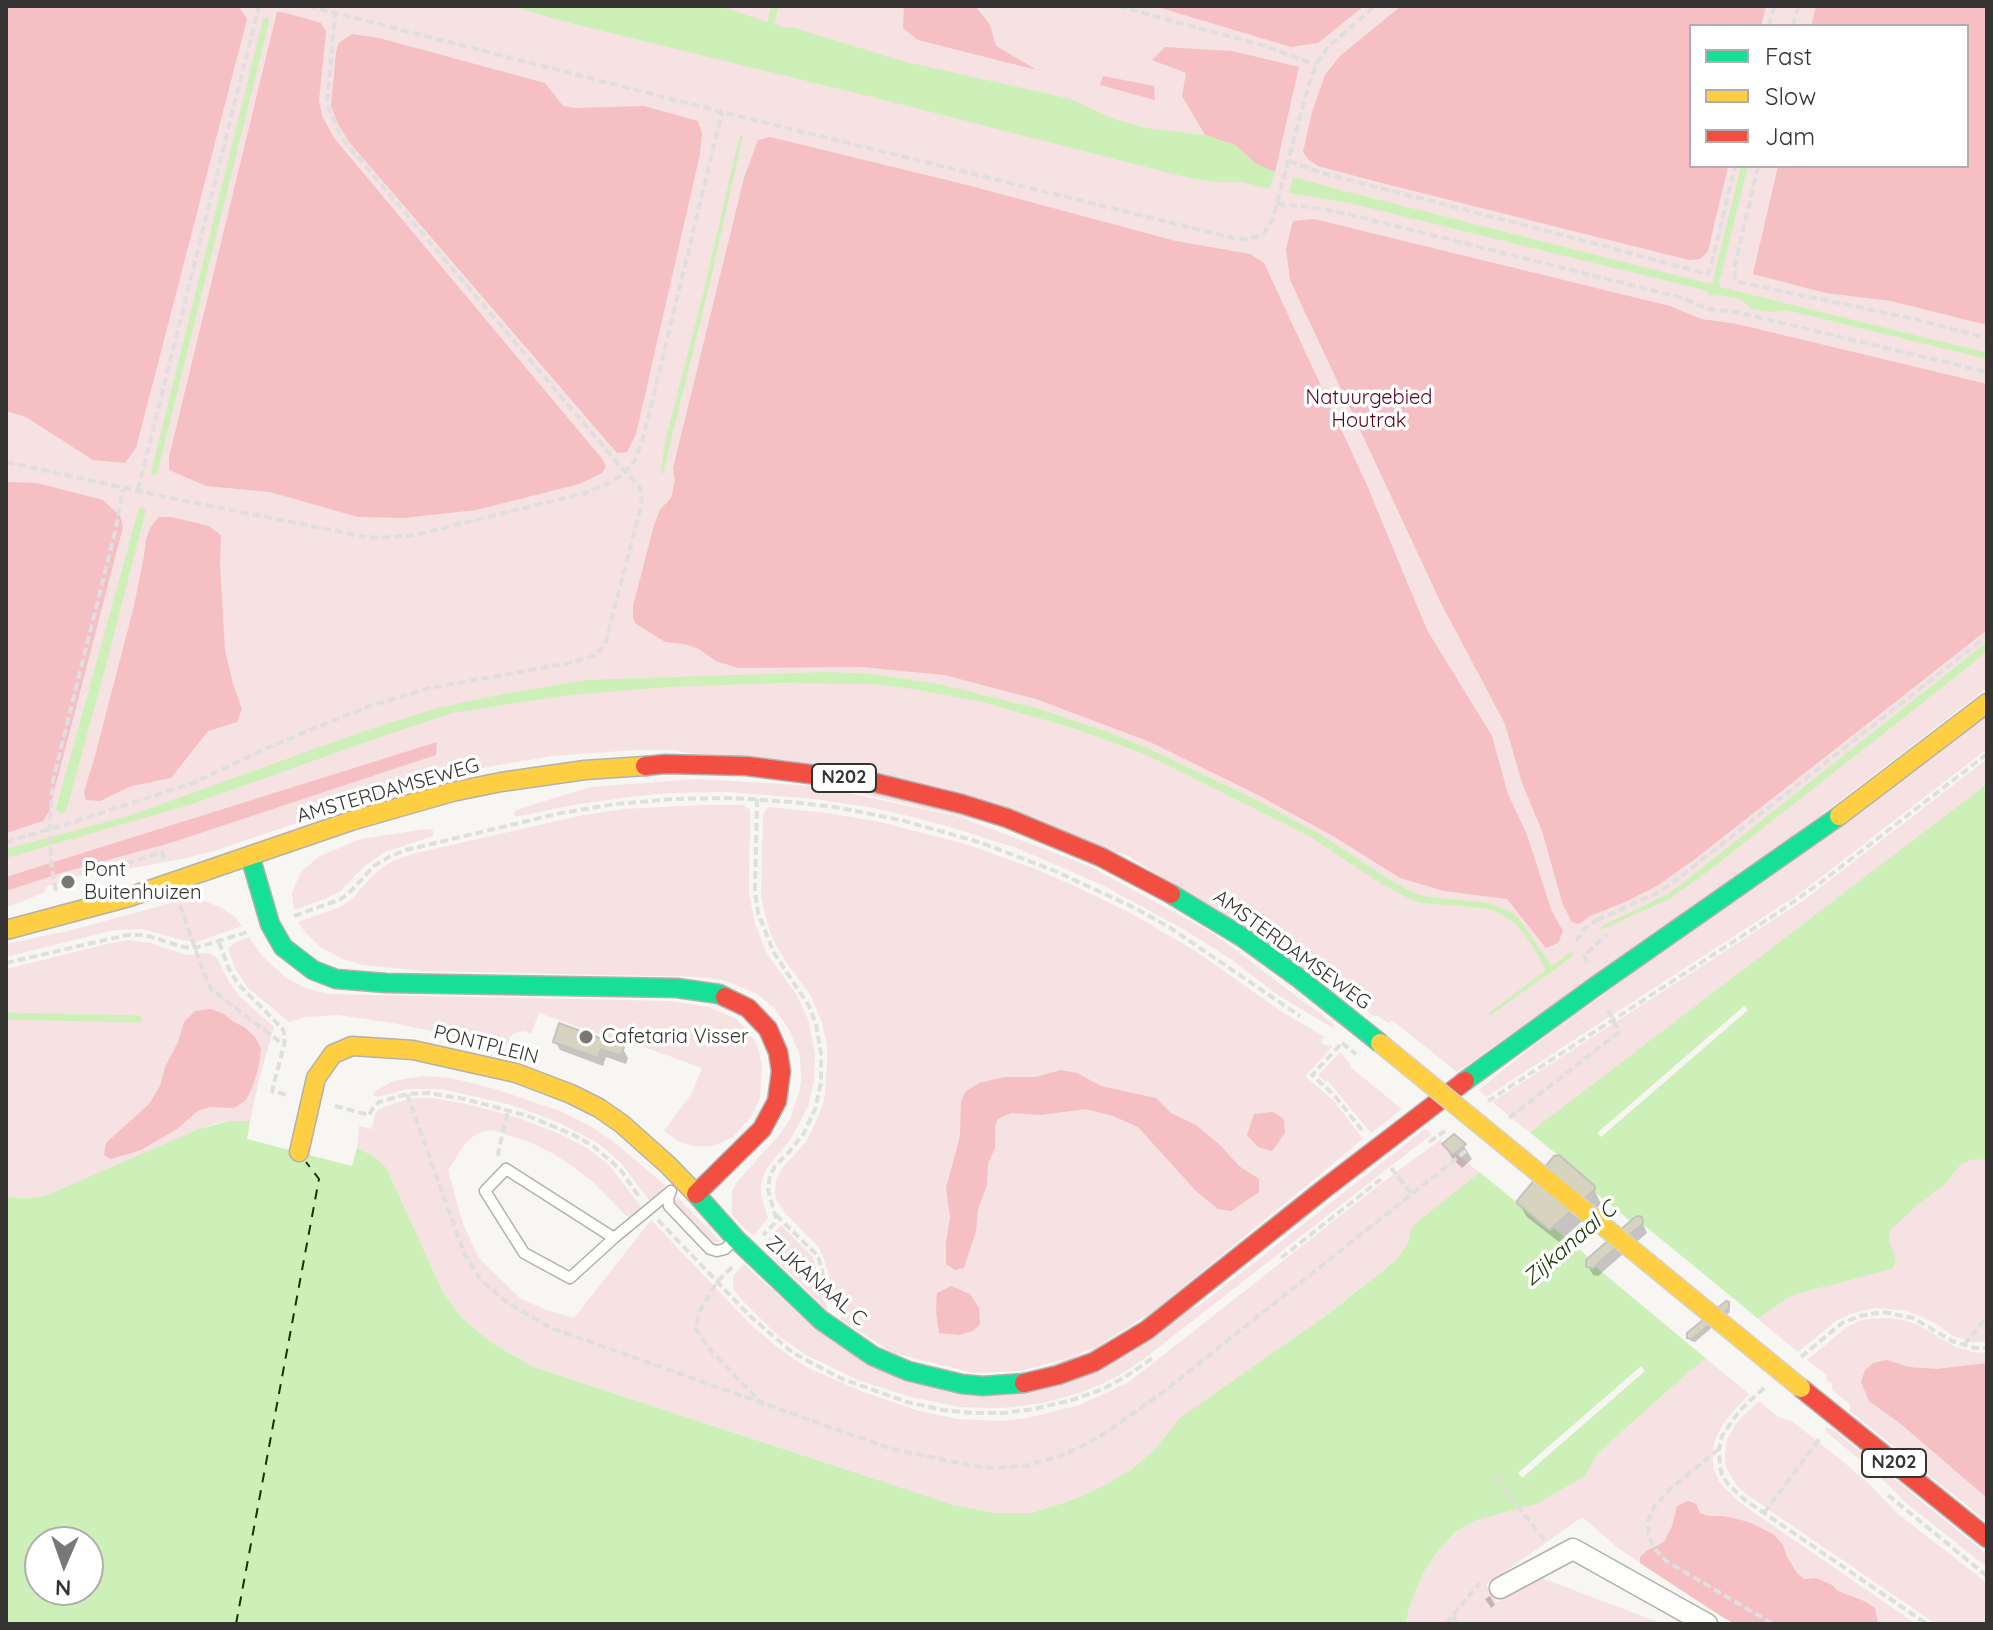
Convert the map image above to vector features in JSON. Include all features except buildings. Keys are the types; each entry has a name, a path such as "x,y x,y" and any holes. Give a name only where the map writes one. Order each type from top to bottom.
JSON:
{"street":[{"name":"ZIJKANAAL C","path":"696,1194 742,1244 821,1320 854,1344 894,1366 943,1380 983,1386 1034,1381 1094,1362 1147,1330 1464,1082 1822,829 1987,703"},
{"name":"AMSTERDAMSEWEG","path":"250,856 351,821 501,782 665,764 746,766 824,774 914,791 1007,818 1138,875 1242,937 1300,979 1987,1538"},
{"path":"250,856 270,924 283,947 313,970 336,979 386,983 677,988 719,994 748,1008 768,1029 778,1052 781,1071 777,1101 762,1129 696,1194"},
{"name":"N202","path":"6,930 62,917 250,856"},
{"name":"PONTPLEIN","path":"299,1152 316,1078 333,1054 352,1046 413,1050 539,1081 599,1108 645,1143 696,1194"},
{"path":"1500,1588 1573,1549 1707,1624"}],"lane":[{"path":"614,1238 506,1169 485,1191 524,1253 570,1278 671,1191 669,1206 710,1249 717,1251 742,1244"}],"path":[{"path":"138,490 259,6"},
{"path":"308,6 722,112 1247,239 1264,233 1270,227 1316,65 1328,47 1375,6"},
{"path":"1118,6 1279,50 1316,65"},
{"path":"6,842 193,783 269,747 369,706 430,688 564,664 594,656 605,645 643,498 639,486 341,137 327,104 335,13"},
{"path":"6,462 361,536 389,537 415,535 585,493 612,482 635,460 643,439 722,112"},
{"path":"1289,161 1322,173 1707,274 1735,168"},
{"path":"1758,168 1734,269 1739,282 1914,319 1987,338"},
{"path":"1277,204 1344,213 1679,297 1709,309 1736,312 1987,372"},
{"path":"62,917 52,870 49,830 53,780 124,488"},
{"path":"1576,941 1585,928 1675,881 1987,636"},
{"path":"1482,1106 1808,892 1987,754"},
{"path":"6,963 127,935 145,935 195,948 219,942 341,899 382,860 419,846 561,813 673,799 757,799 879,815 953,834 1028,859 1169,927 1273,999 1308,1019"},
{"path":"757,799 755,891 758,913 774,953 809,1006 821,1054 821,1083 815,1109 804,1133 775,1166 768,1190 776,1215 819,1259 837,1332"},
{"path":"115,867 162,852 211,989 284,1045"},
{"path":"219,942 238,984 282,1028 285,1036 272,1091 369,1115 379,1102 407,1094 428,1093 508,1110 558,1128 593,1146 620,1169 668,1233 766,1331 803,1359 854,1384 943,1410 1003,1413 1054,1405 1103,1389 1157,1355"},
{"path":"1500,1125 1619,1032 1613,1020"},
{"path":"1333,1036 1342,1043 1312,1075 1357,1123"},
{"path":"506,1169 498,1153 508,1110"},
{"path":"1424,1146 1447,1130"},
{"path":"1377,1149 1412,1193 1476,1143"},
{"path":"1393,1170 1403,1162"},
{"path":"1274,1263 1381,1179"},
{"path":"765,1405 712,1352 696,1329 698,1314 742,1244 774,1224 776,1215"},
{"path":"1987,1317 1964,1345 1987,1348"},
{"path":"1822,1436 1764,1513 1927,1624"},
{"path":"1719,1449 1670,1489 1654,1507 1648,1521 1648,1534 1654,1548 1666,1561 1773,1624"},
{"path":"1495,1477 1557,1557"},
{"path":"1446,1624 1479,1583 1494,1580 1500,1588"},
{"path":"1453,1615 1456,1624"}],"green space":[{"name":"Natuurgebied Houtrak","path":"6,6 1987,6 1987,688 1789,840 1457,1072 1392,1020 1388,1023 1373,1016 1358,1003 1127,855 675,750 552,756 482,768 388,792 214,851 128,869 124,862 45,887 45,892 6,908"},
{"path":"6,6 234,6 239,7 247,19 136,448 125,463 93,460 26,417 6,411"},
{"path":"904,6 975,6 990,25 996,46 1037,70 918,40 903,28"},
{"path":"1154,6 1364,6 1318,43 1291,47"},
{"path":"1401,6 1766,6 1762,24 1689,24 1689,168 1728,168 1708,251 1700,259 1689,260 1318,166 1303,152 1325,75 1340,56"},
{"path":"1816,6 1987,6 1987,325 1891,301 1826,293 1753,274 1778,168 1969,168 1969,24 1812,24"},
{"path":"277,12 321,23 326,32 319,100 322,116 334,138 603,460 606,467 602,473 579,484 476,510 404,518 358,517 270,492 206,486 169,470 169,457"},
{"path":"352,34 379,38 545,83 563,106 644,106 698,121 702,133 700,154 636,434 627,452 617,453 349,142 331,106 336,52 339,43"},
{"path":"1165,47 1232,51 1299,67 1275,172 1256,164 1235,145 1205,135 1182,96 1186,73 1152,60"},
{"path":"1103,76 1154,86 1155,100 1100,85"},
{"path":"770,137 1176,241 1250,254 1264,263 1366,483 1427,630 1492,736 1508,794 1527,835 1552,912 1563,931 1558,943 1546,948 1507,899 1444,891 1400,878 1333,836 1254,793 1150,742 1036,699 944,675 862,667 738,668 716,661 699,649 665,642 635,623 633,606 654,525 660,510 671,498 675,481 673,468 744,178 758,140"},
{"path":"1314,219 1670,306 1701,319 1737,324 1987,384 1987,630 1657,886 1579,924 1572,922 1563,905 1542,831 1522,783 1505,724 1441,603 1290,280 1286,249 1293,221"},
{"path":"6,482 37,483 103,500 120,516 123,527 49,811 43,821 6,833"},
{"path":"159,517 209,526 221,535 225,650 242,709 237,722 208,731 171,778 131,786 100,801 86,800 84,792 134,606 146,540 150,528"},
{"path":"1987,716 1987,749 1799,894 1486,1097 1479,1090 1539,1041"},
{"path":"437,742 436,755 170,843 6,891 6,877"},
{"path":"1987,759 1987,1342 1970,1342 1952,1335 1935,1323 1905,1310 1874,1308 1837,1320 1798,1352 1492,1102 1804,900"},
{"path":"696,779 816,786 960,817 1089,866 1214,934 1335,1025 1333,1028 1278,995 1185,930 1102,885 1017,848 913,817 815,799 728,792 637,796 515,817 514,813 590,787"},
{"path":"744,805 750,810 749,893 755,924 767,954 796,994 808,1019 815,1053 814,1080 808,1107 790,1140 766,1169 761,1195 768,1218 754,1235 732,1215 732,1191 790,1119 801,1082 800,1056 790,1031 775,1009 757,994 726,981 702,977 422,971 363,965 340,958 319,946 298,922 340,907 382,868 416,853 579,816 623,809"},
{"path":"770,807 880,822 965,844 1033,868 1134,915 1197,952 1282,1012 1325,1037 1321,1042 1333,1046 1305,1076 1334,1101 1363,1139 1155,1310 1087,1353 1020,1371 974,1373 893,1353 842,1320 818,1246 786,1214 776,1199 776,1180 783,1167 806,1142 824,1101 827,1046 811,996 772,938 765,914 761,895 763,815"},
{"path":"433,830 433,836 385,852 362,868 341,891 294,910 292,893 299,876 320,856 361,839"},
{"path":"186,899 220,907 242,926 197,942 142,929 114,930 6,957 6,944 68,931"},
{"path":"249,937 262,956 284,976 303,987 327,994 670,1001 709,1007 736,1019 756,1043 762,1068 760,1098 752,1115 733,1137 713,1146 692,1146 664,1131 692,1093 702,1068 539,1013 531,1034 524,1031 515,1033 506,1047 393,1023 338,1015 306,1017 289,1022 247,987 235,968 229,948"},
{"path":"128,940 150,943 186,955 208,953 214,956 239,996 274,1027 250,1121 213,1124 45,1196 6,1197 6,969"},
{"path":"211,1009 244,1027 255,1037 261,1049 253,1086 246,1100 234,1108 199,1110 177,1129 141,1150 111,1159 104,1155 106,1143 149,1104 160,1086 184,1022 195,1011"},
{"path":"1340,1052 1350,1067 1402,1109 1371,1133 1328,1081 1325,1082 1318,1075"},
{"path":"1061,1070 1077,1073 1101,1086 1156,1098 1171,1113 1196,1125 1239,1166 1259,1179 1259,1192 1231,1211 1218,1209 1196,1191 1138,1127 1086,1109 1040,1115 1011,1113 998,1119 995,1126 995,1148 988,1164 987,1185 978,1209 976,1231 964,1268 955,1270 946,1264 950,1218 946,1188 960,1136 961,1101 966,1091 979,1083 1004,1077 1035,1077"},
{"path":"422,1076 451,1078 492,1088 560,1111 614,1142 665,1187 648,1199 622,1164 599,1144 560,1123 512,1105 441,1089 408,1089 378,1097 373,1095 393,1081"},
{"path":"416,1098 467,1104 519,1118 562,1135 587,1148 609,1165 642,1208 632,1217 626,1216 575,1168 530,1142 492,1130 475,1135 465,1144 448,1170 463,1224 479,1258 521,1299 574,1318 651,1220 750,1324 806,1367 861,1391 919,1411 958,1419 1001,1421 1028,1418 1080,1405 1129,1382 1440,1140 1749,1394 1724,1422 1715,1440 1713,1466 1719,1482 1739,1502 1916,1624 1734,1624 1618,1548 1582,1517 1486,1585 1497,1602 1542,1578 1663,1624 1406,1624 1414,1594 1425,1570 1440,1548 1457,1532 1476,1520 1585,1476 1597,1454 1700,1362 1410,1230 1408,1243 1395,1261 1132,1469 1075,1499 1031,1513 996,1513 954,1505 534,1367 492,1343 462,1318 443,1292 386,1167 357,1148 359,1126 372,1129 379,1109"},
{"path":"1273,1112 1284,1119 1285,1133 1272,1151 1258,1147 1247,1135 1254,1114"},
{"path":"1425,1129 1432,1134 1145,1358 1102,1384 1043,1403 1002,1408 961,1407 911,1397 860,1381 808,1356 777,1335 734,1290 733,1276 744,1264 801,1316 977,1395 1200,1305"},
{"path":"677,1197 721,1242 712,1242 676,1207"},
{"path":"781,1225 813,1257 828,1311 766,1250 765,1243"},
{"path":"951,1286 970,1294 979,1308 980,1324 973,1331 959,1335 939,1333 937,1293"},
{"path":"1886,1318 1918,1325 1954,1346 1987,1353 1987,1522 1850,1411 1850,1404 1832,1390 1827,1375 1807,1360 1848,1326 1866,1319"},
{"path":"1887,1360 1909,1367 1937,1369 1987,1363 1987,1498 1901,1424 1869,1401 1861,1382 1865,1370 1873,1363"},
{"path":"1759,1401 1778,1417 1793,1422 1840,1459 1898,1514 1987,1583 1987,1624 1936,1624 1737,1486 1726,1467 1727,1439 1737,1422"},
{"path":"1826,1427 1835,1431 1987,1554 1987,1567 1906,1503 1875,1472 1825,1431"},
{"path":"1688,1501 1696,1504 1700,1513 1749,1522 1773,1534 1804,1579 1816,1578 1864,1601 1875,1608 1878,1624 1734,1624 1710,1609 1640,1563 1640,1557 1646,1551 1664,1542 1677,1506"}],"water":[{"path":"510,6 719,6 902,61 1071,99 1111,118 1146,128 1205,135 1235,145 1256,164 1275,172 1269,189 1242,182 1189,178"},
{"path":"266,17 269,22 157,474 152,476 263,19"},
{"path":"743,135 711,278 663,473 660,474 735,155 740,136"},
{"path":"1741,168 1748,168 1720,287 1987,353 1987,359 1786,310 1772,312 1752,309 1739,298 1712,296 1704,290 1349,203 1289,193 1293,177 1710,284"},
{"path":"141,507 146,510 106,665 67,808 59,813 56,809"},
{"path":"1987,642 1987,651 1963,671 1707,872 1669,899 1601,930 1602,926 1670,893"},
{"path":"827,672 874,674 943,685 1043,710 1107,732 1256,800 1318,833 1411,892 1428,897 1489,903 1511,912 1520,920 1550,964 1554,965 1570,952 1573,956 1489,1016 1546,970 1517,925 1498,912 1422,903 1408,898 1311,837 1147,755 1073,728 979,701 872,684 669,687 568,695 452,713 189,805 6,858 6,849 128,816 370,729 441,707 585,680"},
{"name":"Zijkanaal C","path":"1987,784 1987,1160 1974,1159 1961,1164 1944,1185 1890,1230 1889,1240 1896,1261 1892,1269 1792,1295 1691,1370 1597,1454 1585,1476 1536,1504 1476,1520 1456,1532 1425,1570 1414,1594 1406,1624 6,1624 6,1197 45,1196 199,1129 229,1121 250,1121 247,1139 352,1166 357,1148 371,1155 386,1167 443,1292 462,1318 492,1343 534,1367 954,1505 996,1513 1031,1513 1075,1499 1132,1469 1156,1448 1180,1418 1324,1317 1395,1261 1408,1243 1410,1230 1542,1123"}],"pier":[{"path":"1744,1006 1748,1010 1601,1137 1597,1133"},
{"path":"1527,1130 1587,1179 1585,1184 1634,1224 1639,1221 1761,1321 1709,1361 1551,1226 1548,1228 1477,1170"},
{"path":"1641,1366 1645,1371 1522,1478 1518,1473"}],"waterway":[{"path":"771,22 775,6"},
{"path":"6,1016 138,1019"}],"ferry route":[{"path":"236,1624 319,1179 306,1162"}],"traffic: fast":[{"path":"1465,1081 1839,816"},
{"path":"250,856 270,924 283,947 313,970 336,979 386,983 677,988 725,997"},
{"path":"1171,894 1242,937 1380,1043"},
{"path":"695,1193 736,1239 821,1320 873,1356 908,1371 962,1384 1024,1383"}],"traffic: slow":[{"path":"1839,816 1987,703"},
{"path":"6,930 129,897 351,821 452,792 585,770 645,766"},
{"path":"1380,1043 1801,1388"},
{"path":"299,1152 316,1078 333,1054 352,1046 413,1050 516,1073 599,1108 622,1124 695,1193"}],"traffic: jam":[{"path":"645,766 746,766 872,782 1007,818 1101,857 1171,894"},
{"path":"696,1194 762,1129 777,1101 781,1071 778,1052 768,1029 748,1008 725,997"},
{"path":"1024,1383 1094,1362 1147,1330 1465,1081"},
{"path":"1801,1388 1987,1538"}],"place":[{"name":"Pont Buitenhuizen","path":"68,882"},
{"name":"Cafetaria Visser","path":"586,1037"}]}
